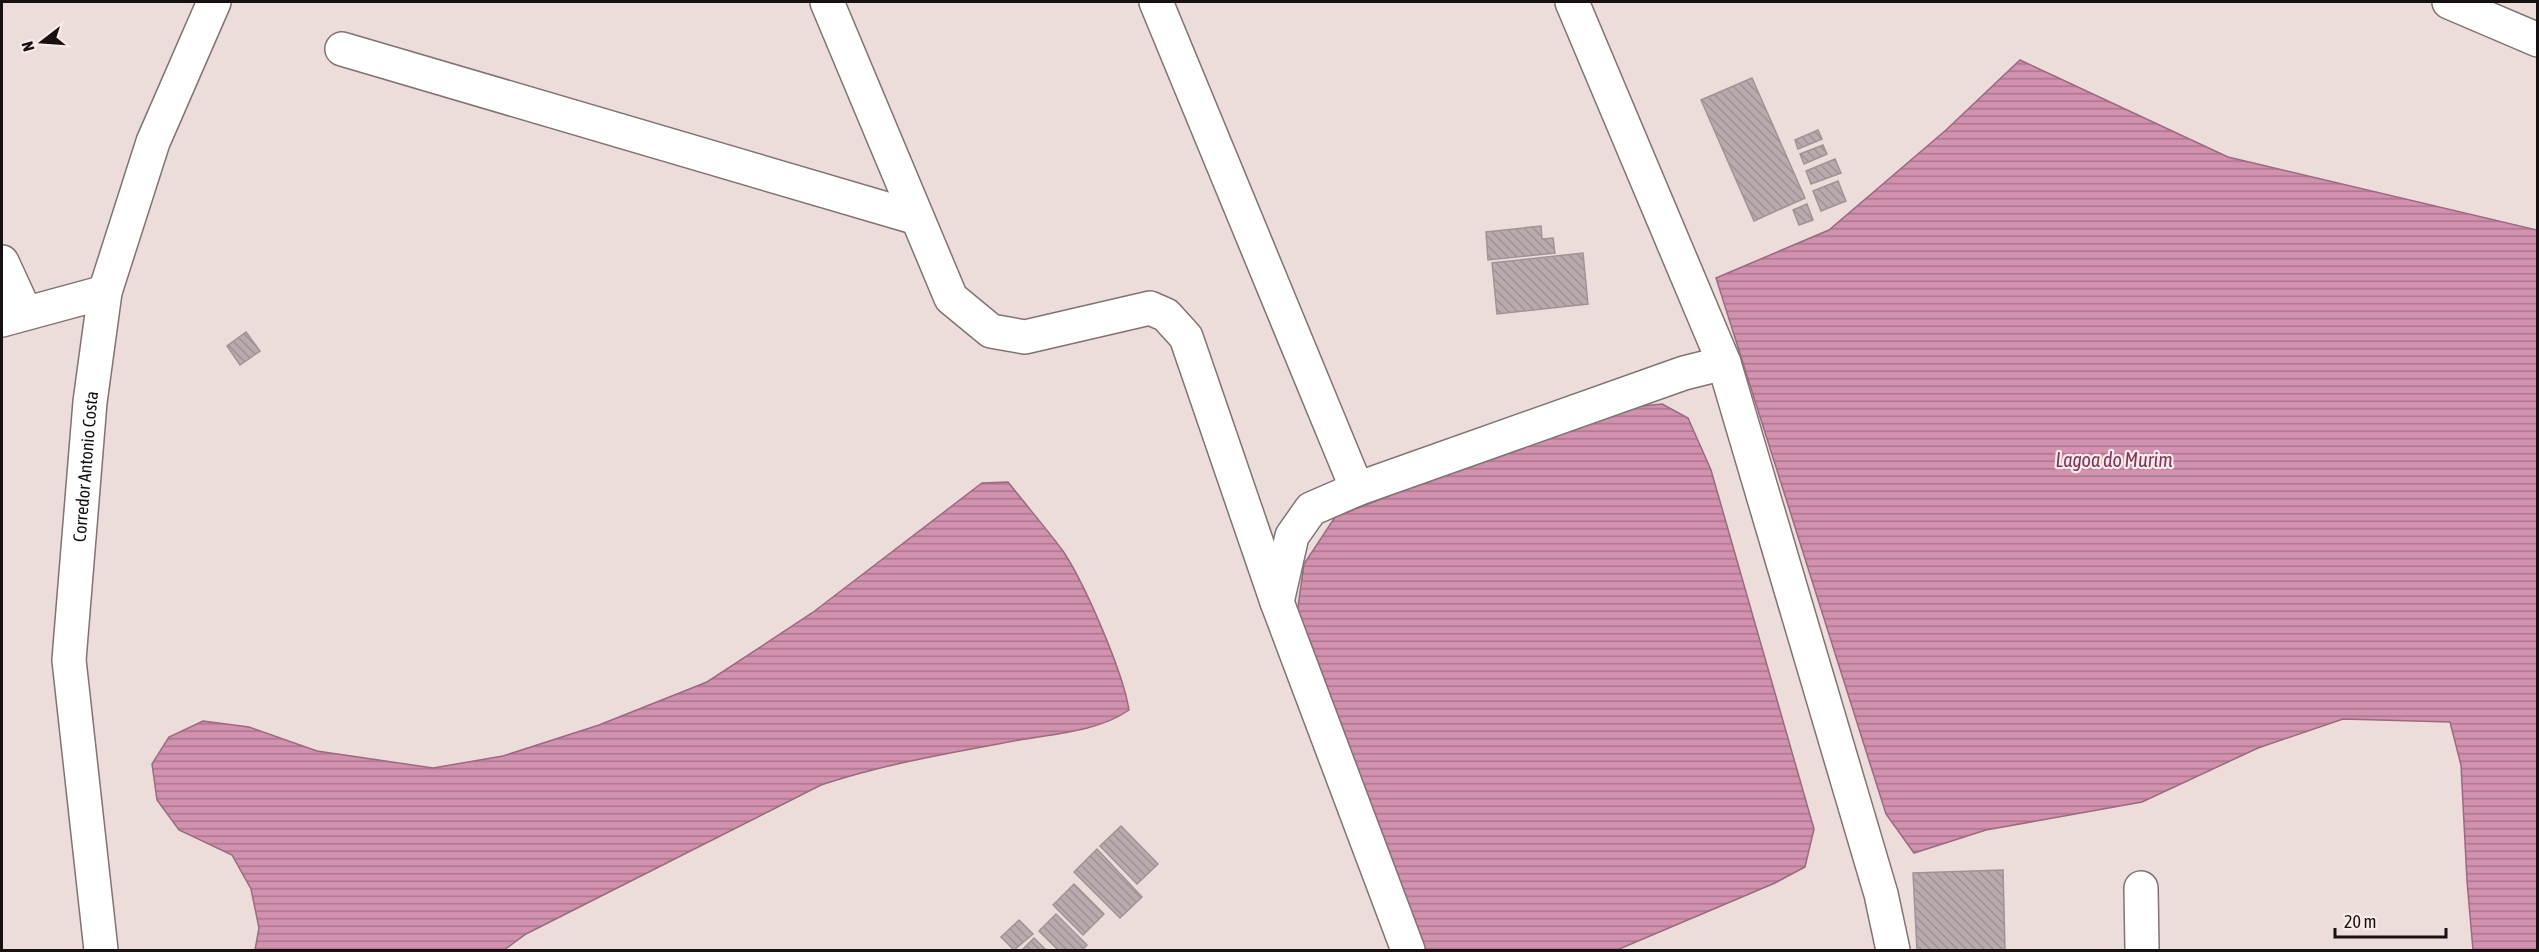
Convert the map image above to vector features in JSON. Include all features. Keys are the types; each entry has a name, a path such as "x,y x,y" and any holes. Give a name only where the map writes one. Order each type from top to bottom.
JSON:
{"street":[{"name":"Corredor Antonio Costa","path":"101,951 69,660 90,402 105,292 153,142 214,2"},
{"path":"827,2 951,298 991,332 1025,337 1150,308 1166,315 1185,337 1277,602 1408,951"},
{"path":"1156,2 1357,489"},
{"path":"1572,2 1724,363 1881,894 1893,951"},
{"path":"2458,3 2538,40"},
{"path":"342,49 917,218"},
{"path":"2,262 13,316 105,292"},
{"path":"1277,602 1292,536 1311,509 1357,489 1684,373 1724,363"},
{"path":"2141,888 2142,951"}],"water":[{"name":"Lagoa do Murim","path":"2020,60 2228,157 2537,230 2537,950 2473,950 2461,765 2450,722 2343,719 2258,748 2142,802 1986,830 1914,853 1886,814 1716,278 1829,230 1946,130"},
{"path":"1662,404 1688,418 1711,470 1814,829 1805,867 1775,883 1617,950 1422,950 1297,614 1304,564 1335,517 1611,409"},
{"path":"1008,482 1063,551 1072,566 1111,652 1129,710 1089,728 917,760 821,785 526,934 504,950 255,950 259,928 251,889 232,855 179,830 157,800 152,764 169,737 203,721 249,727 317,751 433,768 503,756 599,725 707,682 812,613 982,483"}],"building":[{"path":"1752,78 1805,198 1754,221 1701,100"},
{"path":"1818,130 1822,139 1798,149 1795,140"},
{"path":"1823,145 1827,154 1804,164 1800,154"},
{"path":"1835,159 1841,173 1811,184 1806,171"},
{"path":"1838,181 1846,201 1821,211 1813,191"},
{"path":"1807,204 1813,220 1799,225 1793,210"},
{"path":"1541,226 1542,239 1553,238 1555,253 1488,260 1486,232"},
{"path":"1583,253 1588,304 1497,314 1492,263"},
{"path":"246,332 260,351 240,365 227,346"},
{"path":"1121,826 1158,864 1137,884 1100,846"},
{"path":"1097,849 1142,897 1120,918 1074,872"},
{"path":"2003,870 2005,950 1917,950 1913,873"},
{"path":"1074,884 1104,914 1083,935 1053,905"},
{"path":"1056,914 1087,945 1082,950 1058,950 1039,931"},
{"path":"1019,920 1033,934 1014,950 1001,937"},
{"path":"1034,938 1046,950 1022,950"}]}
